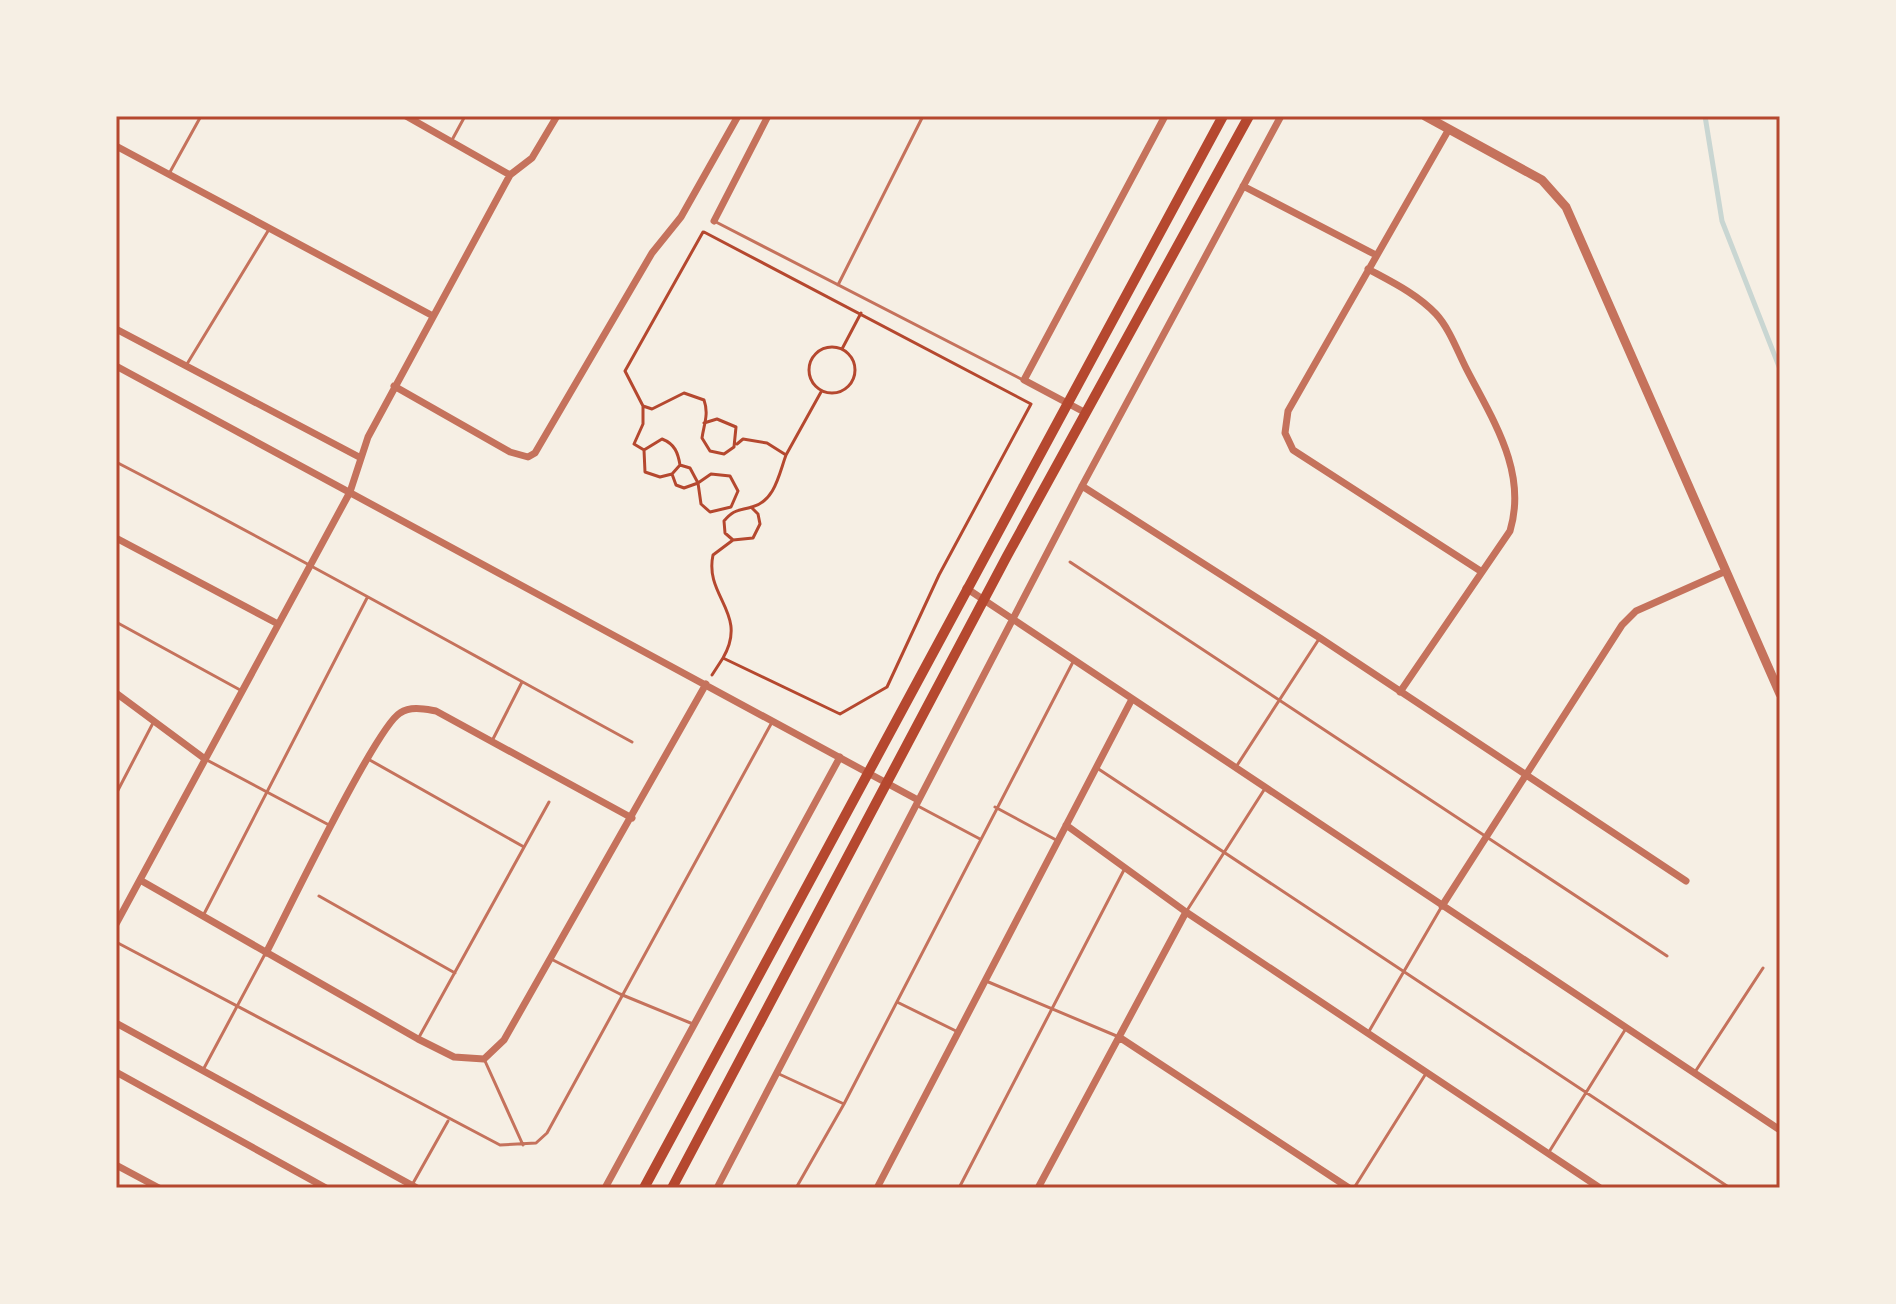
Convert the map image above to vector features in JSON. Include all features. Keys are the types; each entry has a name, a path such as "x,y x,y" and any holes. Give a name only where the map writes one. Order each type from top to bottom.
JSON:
{"main road":[{"path":"644,1188 1223,116"},
{"path":"672,1188 984,600 1249,116"}],"street":[{"path":"406,116 510,175"},
{"path":"116,924 350,492 361,458 394,386 510,175 532,158 557,116"},
{"path":"394,386 510,452 528,457 535,453 652,253 681,217 738,116"},
{"path":"714,221 768,116"},
{"path":"1086,413 1024,380 1165,116"},
{"path":"717,1188 779,1074 1082,486 1281,116"},
{"path":"1425,116 1542,180 1566,207 1780,694"},
{"path":"1449,129 1288,411 1285,433 1293,450 1482,572"},
{"path":"116,146 268,231 433,316"},
{"path":"1243,186 1376,255"},
{"path":"1368,269 1417,298 1438,316 1505,445 1516,487 1516,511 1510,531 1400,692"},
{"path":"116,329 361,458"},
{"path":"116,366 773,720 888,783 917,803"},
{"path":"1082,486 1320,638 1686,881"},
{"path":"116,538 278,624"},
{"path":"1442,906 1622,625 1636,611 1726,571"},
{"path":"966,588 1780,1130"},
{"path":"140,880 418,1039 454,1057 484,1059 504,1040 706,684"},
{"path":"116,693 205,759"},
{"path":"877,1188 1132,699"},
{"path":"266,953 368,759 399,713 416,708 436,711 493,739 632,818"},
{"path":"605,1188 840,757"},
{"path":"1066,825 1186,912 1600,1188"},
{"path":"1038,1188 1186,912"},
{"path":"116,1023 414,1187"},
{"path":"1119,1037 1352,1188"},
{"path":"116,1072 326,1188"},
{"path":"116,1165 159,1188"}],"lane":[{"path":"168,176 201,116"},
{"path":"452,140 465,116"},
{"path":"838,285 923,116"},
{"path":"714,221 1024,380"},
{"path":"185,368 268,231"},
{"path":"116,462 311,563 367,598 632,742"},
{"path":"1070,562 1667,956"},
{"path":"202,917 367,598"},
{"path":"116,622 242,691"},
{"path":"1236,767 1320,638"},
{"path":"796,1188 844,1104 995,807 1074,660"},
{"path":"493,739 523,682"},
{"path":"116,942 448,1121 500,1145 536,1143 547,1133 620,994 773,720"},
{"path":"116,794 153,722"},
{"path":"205,759 333,827"},
{"path":"368,759 524,847"},
{"path":"1097,767 1730,1188"},
{"path":"1186,912 1266,787"},
{"path":"418,1039 549,802"},
{"path":"917,803 980,839"},
{"path":"995,807 1058,841"},
{"path":"959,1188 1125,868"},
{"path":"319,896 455,973"},
{"path":"1368,1033 1442,906"},
{"path":"203,1070 266,953"},
{"path":"550,958 620,994 696,1025"},
{"path":"1694,1073 1763,968"},
{"path":"985,980 1119,1037"},
{"path":"896,1001 958,1032"},
{"path":"1548,1152 1627,1026"},
{"path":"484,1059 523,1145"},
{"path":"1352,1188 1427,1072"},
{"path":"779,1074 844,1104"},
{"path":"414,1187 448,1121"}],"path":[{"path":"644,450 634,444 643,424 643,406 625,371 704,232 714,221"},
{"path":"704,232 1031,404 939,575 887,687 840,714 723,658"},
{"path":"842,349 861,312"},
{"path":"825,347 842,349 856,368 851,383 838,393 822,391 809,372 812,357 825,347"},
{"path":"680,465 690,468 698,483 701,504 710,512 751,507 769,496 786,455 822,391"},
{"path":"643,406 652,409 684,393 704,400 708,411 702,438 710,451 724,454 743,439 755,439 786,455"},
{"path":"704,423 717,419 736,427 734,447"},
{"path":"644,450 662,439 676,449 680,465"},
{"path":"644,450 645,472 660,477 672,474 680,465"},
{"path":"672,474 676,485 684,488 711,474 730,476 738,491 724,521 725,533 733,540"},
{"path":"706,684 733,642 733,623 711,567 713,555 733,540 753,538 758,531 758,514 751,507"}],"waterway":[{"path":"1705,116 1722,221 1780,369"}]}
